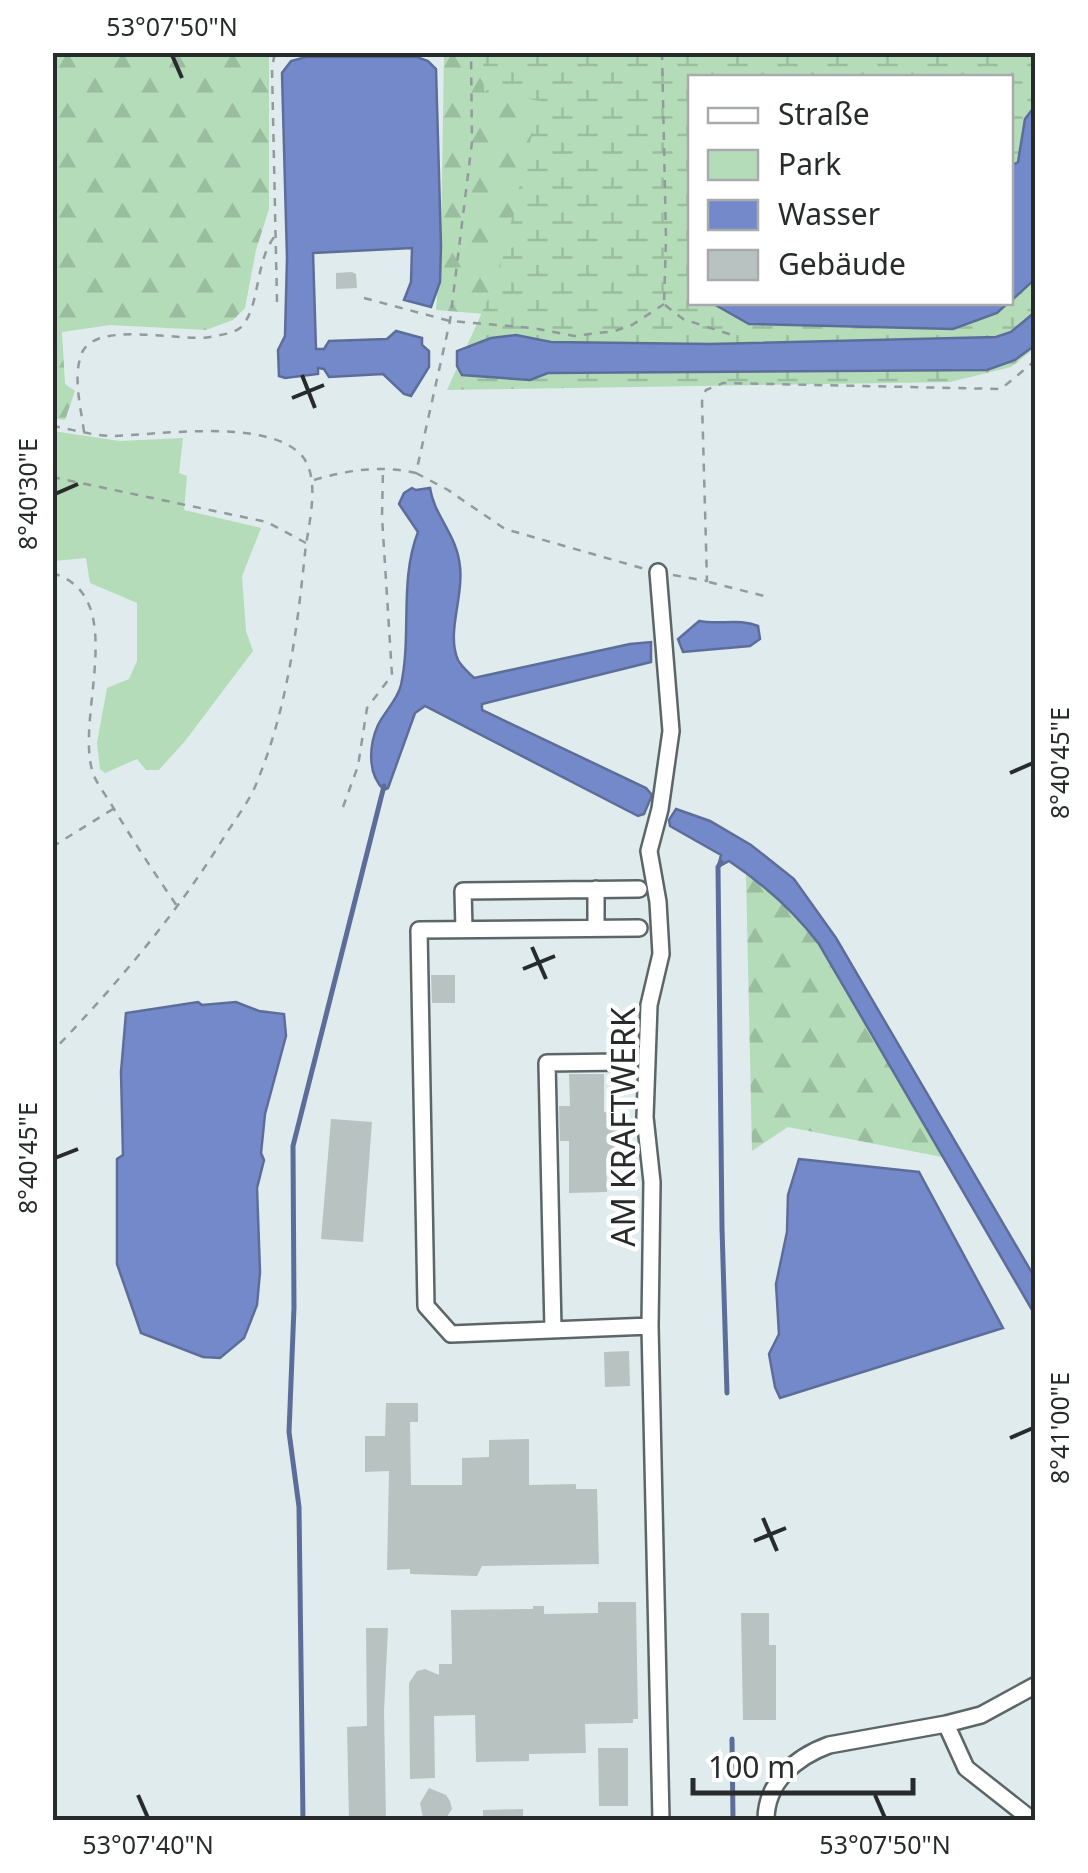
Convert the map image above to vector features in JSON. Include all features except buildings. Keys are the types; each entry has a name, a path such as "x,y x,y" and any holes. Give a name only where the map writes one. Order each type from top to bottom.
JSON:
{"street":[{"name":"AM KRAFTWERK","path":"658,572 672,731 649,851 658,902 661,954 649,1005 646,1098 652,1182 650,1326 661,1820"},
{"path":"464,930 463,891 639,889"},
{"path":"596,890 596,928"},
{"path":"639,928 419,930 426,1306 451,1334 650,1326"},
{"path":"553,1328 547,1063 622,1062"},
{"path":"766,1820 766,1807 787,1767 812,1751 830,1744 981,1715 1036,1684"},
{"path":"946,1724 966,1768 1032,1820"}],"path":[{"path":"277,302 272,69 274,57 280,52"},
{"path":"416,472 450,322 472,142 471,52"},
{"path":"662,52 664,304"},
{"path":"84,432 78,368 82,351 94,338 114,334 198,339 228,334 241,327 252,306 264,249 274,236"},
{"path":"364,298 450,322 533,328 574,336 632,326 664,304"},
{"path":"664,304 684,319 736,336"},
{"path":"707,582 702,401 706,390 723,383 1001,389 1036,360"},
{"path":"52,426 107,436 244,433 282,443 302,458 312,480 299,616 284,702 256,785 178,908 116,985 52,1052"},
{"path":"312,480 383,468 416,472 505,530 768,597"},
{"path":"343,806 358,766 367,708 392,674 382,517 383,468"},
{"path":"52,477 267,522 306,543"},
{"path":"52,573 70,578 86,597 94,626 96,679 88,748 94,776 178,908"},
{"path":"52,847 114,809"}],"green space":[{"path":"52,53 269,53 269,209 245,308 233,320 206,330 110,325 62,332 65,384 75,391 65,420 52,418"},
{"path":"444,53 543,53 540,154 503,279 485,314 436,310"},
{"path":"483,53 1035,53 1035,348 1011,367 950,382 447,390 498,277 540,101 484,91"},
{"path":"53,431 120,441 183,438 179,473 187,476 184,510 261,528 242,576 246,631 253,651 159,770 146,770 137,759 105,773 100,769 97,743 107,688 129,679 137,661 137,603 90,583 86,558 53,561"},
{"path":"746,872 793,910 819,944 942,1157 788,1127 752,1151"}],"water":[{"path":"306,57 417,57 436,69 441,246 440,282 431,307 404,300 411,282 412,248 313,253 316,349 324,349 329,341 387,339 396,331 422,338 422,345 429,351 429,367 411,396 383,374 329,377 324,369 318,368 318,374 279,376 278,350 285,336 287,258 282,73 291,61"},
{"path":"1035,106 1035,279 1013,299 1013,165 1018,162 1025,119"},
{"path":"716,305 1006,305 997,313 953,329 749,324"},
{"path":"1035,312 1035,345 1015,360 987,370 548,373 530,380 462,375 457,366 457,351 491,338 516,335 551,342 710,344 996,337 1011,332"},
{"path":"412,488 430,488 455,545 461,578 455,649 459,662 474,678 651,642 651,662 482,704 482,710 646,788 652,795 644,814 638,816 425,706 415,713 388,788 384,790 378,783 372,768 373,741 399,690 404,666 407,588 418,532 399,504 404,493"},
{"path":"699,621 758,626 760,639 750,646 683,652 678,639"},
{"path":"676,809 710,821 751,845 794,879 836,938 1035,1278 1035,1315 819,944 789,909 755,879 729,861 718,867 721,855 670,826"},
{"path":"198,1002 236,1002 259,1011 284,1014 286,1036 265,1114 261,1153 264,1160 257,1188 257,1305 244,1338 220,1358 203,1357 141,1333 117,1264 117,1159 123,1155 121,1072 126,1013"},
{"path":"799,1159 919,1172 1003,1328 780,1398 769,1354 779,1334 776,1284 787,1232 788,1195"}],"waterway":[{"path":"303,1820 299,1507 289,1432 294,1307 293,1146 384,786"},
{"path":"721,862 718,867 722,1228 727,1393"},
{"path":"732,1739 733,1820"}]}
